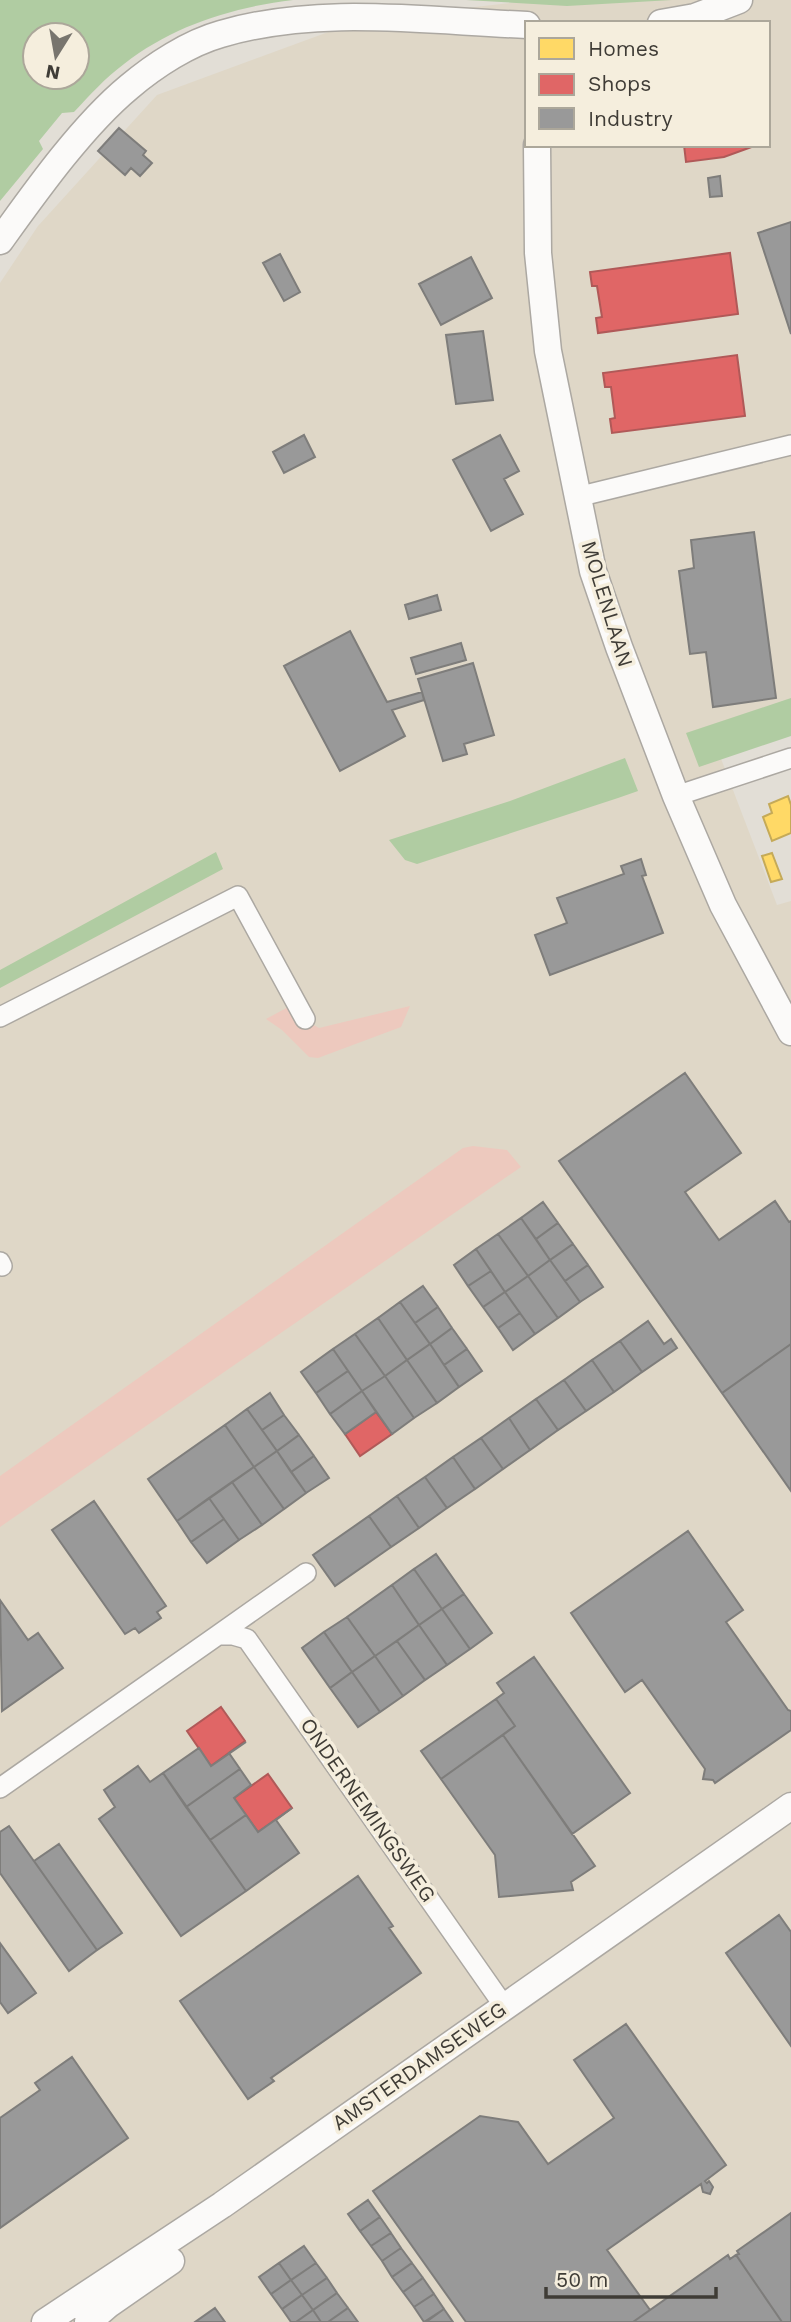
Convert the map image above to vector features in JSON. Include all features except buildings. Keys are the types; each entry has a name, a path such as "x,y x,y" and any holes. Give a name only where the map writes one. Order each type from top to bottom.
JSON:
{"street":[{"path":"673,21 695,17 739,0"},
{"path":"0,241 96,120 130,86 176,54 219,34 279,21 374,18 525,25"},
{"name":"MOLENLAAN","path":"537,147 538,253 548,351 593,571 618,647 676,796 723,905 791,1032"},
{"path":"577,497 791,445"},
{"path":"676,796 791,758"},
{"path":"0,1017 238,896 306,1019"},
{"path":"0,1788 306,1573"},
{"name":"ONDERNEMINGSWEG","path":"218,1636 233,1635 247,1639 504,2006"},
{"name":"AMSTERDAMSEWEG","path":"45,2322 222,2205 791,1806"},
{"name":"AMSTERDAMSEWEG","path":"88,2322 109,2304 791,1826"}],"shaded area":[{"path":"0,0 293,0 226,13 162,39 110,75 74,112 62,113 39,141 43,149 0,201"},
{"path":"466,0 672,0 567,6"},
{"path":"536,0 791,0 791,718 715,743 777,905 791,901 791,2322 0,2322 0,283 38,226 157,95 361,20"},
{"path":"791,698 791,736 699,767 686,733"},
{"path":"625,758 638,791 618,798 417,864 405,860 389,840 510,801"},
{"path":"216,852 223,869 0,988 0,970"},
{"path":"292,1005 308,1022 319,1028 410,1006 401,1027 318,1058 309,1057 282,1030 266,1019"},
{"path":"473,1146 507,1150 521,1167 0,1527 0,1476 463,1148"}]}
